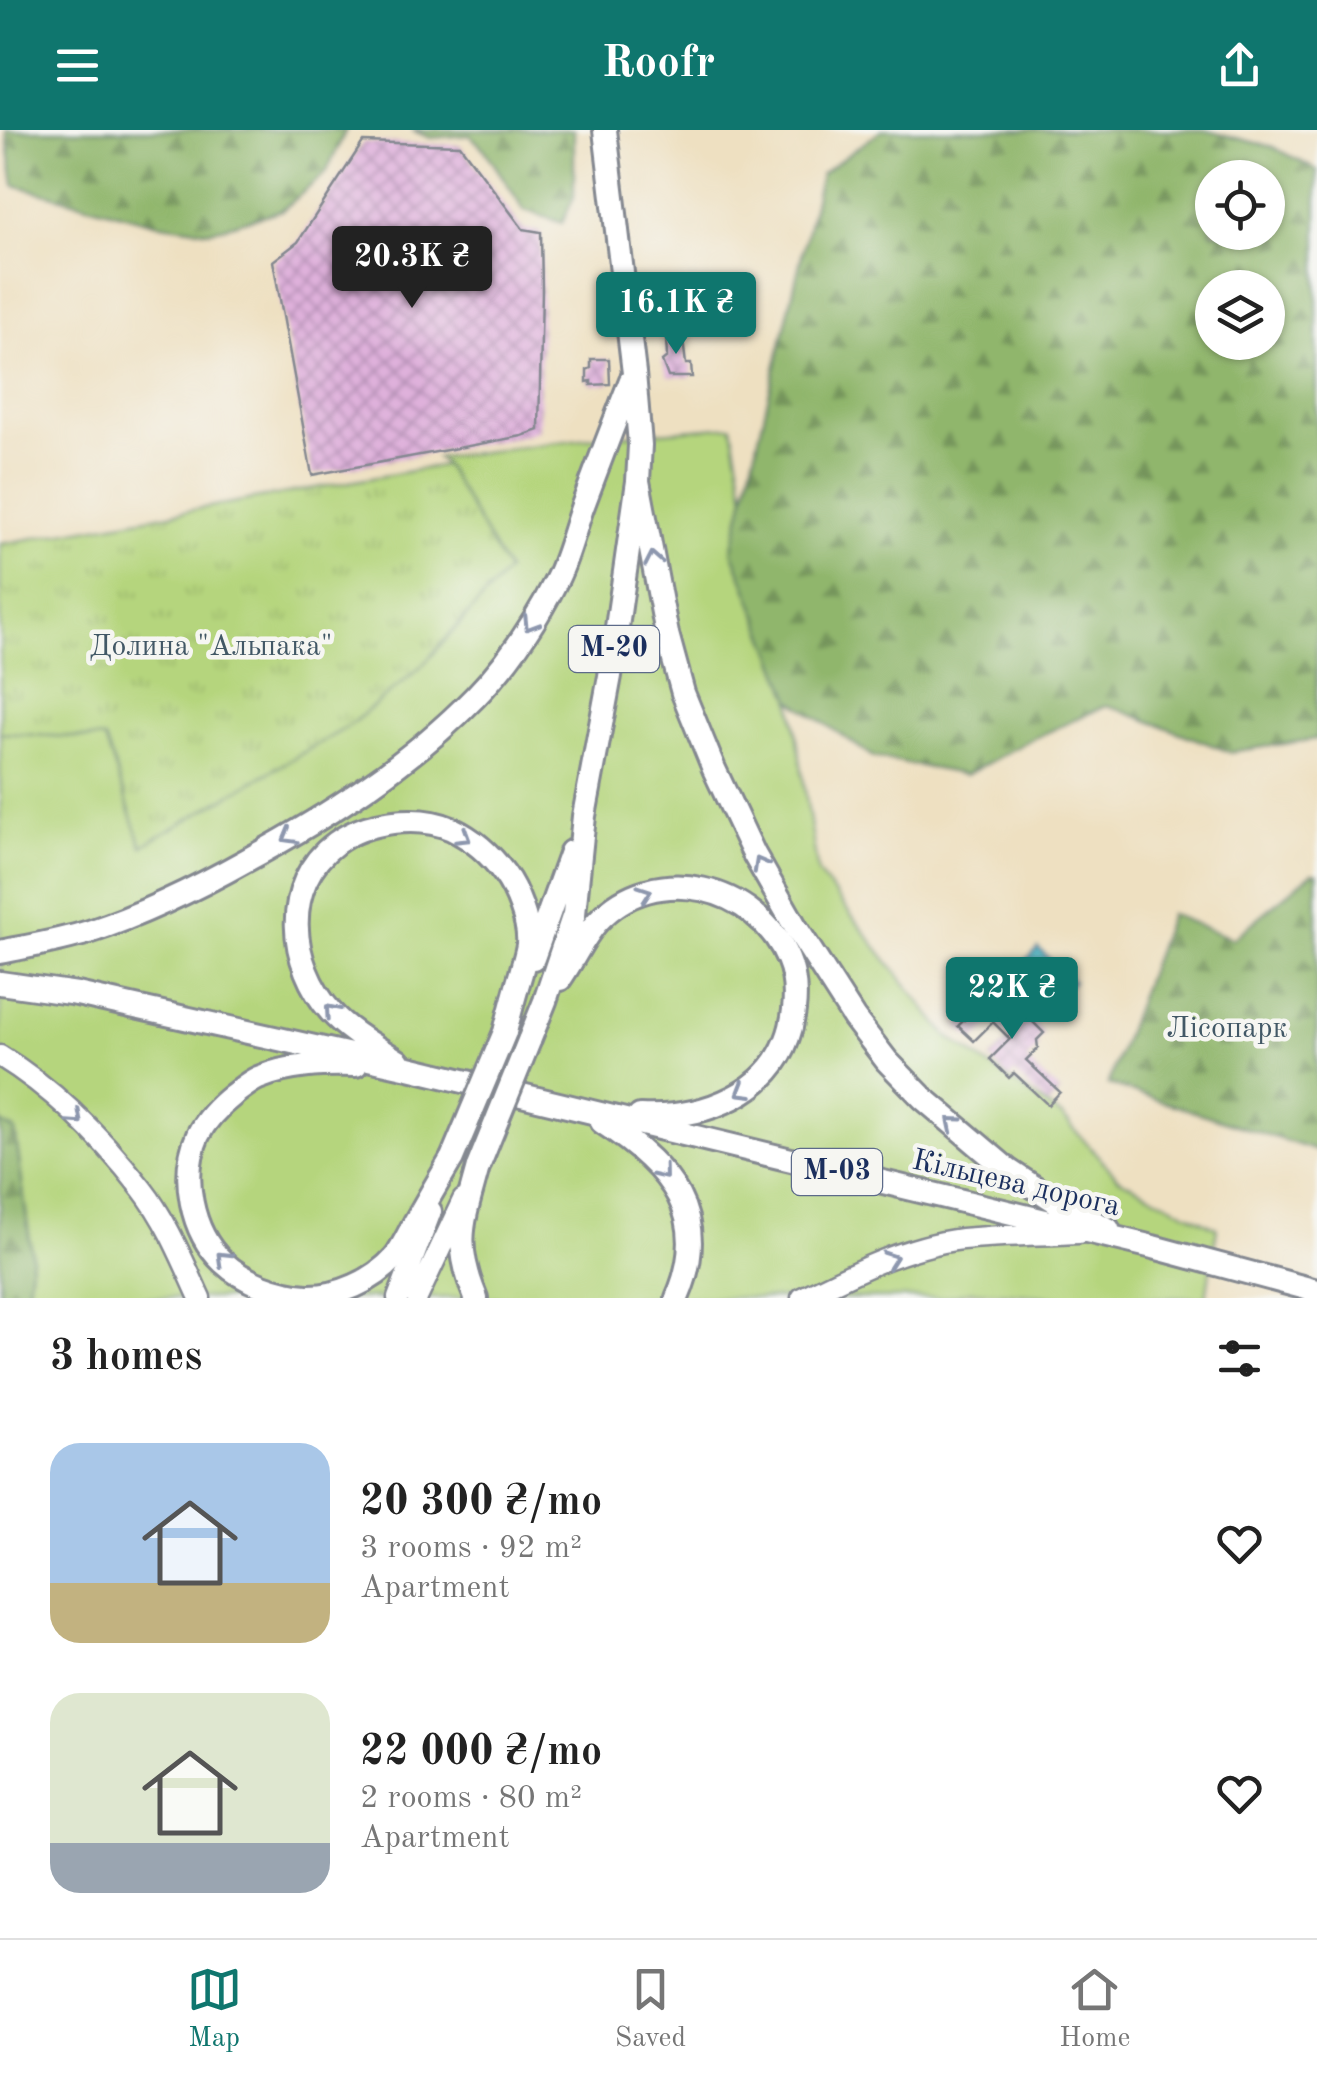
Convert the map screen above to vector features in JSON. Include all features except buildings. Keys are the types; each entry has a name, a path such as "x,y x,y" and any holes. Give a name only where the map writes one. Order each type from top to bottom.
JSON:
{"highway":[{"name":"М-20","path":"478,1167 545,1000 574,914 584,816 610,676 638,481 640,445 634,372 605,130"},
{"path":"0,952 98,929 214,878 352,798 449,721 501,666 558,578 634,372"},
{"path":"638,481 667,634 683,693 754,854 854,1018 887,1061 924,1098 1008,1170 1076,1213 1153,1248"},
{"name":"М-20","path":"452,1158 505,1032 584,816"},
{"path":"409,1068 345,1026 330,1011 309,980 297,944 297,910 306,878 335,844 357,832 377,825 430,823 451,829 493,858 518,899 529,942 505,1032"},
{"path":"545,1000 596,922 645,890 673,885 703,888 756,916 772,932 788,960 795,992 789,1033 778,1059 746,1092 719,1105 681,1115 587,1112"},
{"name":"М-03","path":"0,983 77,994 409,1068"},
{"path":"409,1068 302,1066 254,1080 214,1112 199,1133 192,1152 191,1199 199,1226 224,1263 258,1284 293,1295 331,1294 366,1280 394,1258 452,1158"},
{"name":"Кільцева дорога","path":"409,1068 1317,1291"},
{"path":"587,1112 633,1143 674,1188 689,1224 691,1249 677,1298"},
{"path":"476,1298 462,1255 462,1235 478,1167"}],"main road":[{"path":"0,1056 96,1136 144,1191 177,1247 200,1298"},
{"path":"398,1298 452,1158"},
{"path":"418,1298 478,1167"},
{"path":"802,1298 860,1270 940,1244 1088,1233"}],"green space":[{"path":"6,130 346,130 326,173 282,210 210,231 154,223 14,185"},
{"path":"412,130 574,130 574,197 562,223 524,210 485,150 470,135 430,138"},
{"path":"882,130 1204,130 1273,147 1317,170 1317,739 1230,752 1107,705 966,775 873,757 791,700 732,551 821,174"},
{"path":"732,426 757,563 791,700 818,873 947,1036 1063,1117 1118,1178 1217,1228 1206,1298 1065,1298 972,1291 940,1298 27,1298 32,1257 15,1131 0,1123 0,733 105,738 143,846 506,571 445,465 437,458 596,437"},
{"name":"Долина \"Альпака\"","path":"445,465 507,571 421,667 349,726 142,846 105,739 0,733 0,544"},
{"name":"Лісопарк","path":"1312,873 1317,873 1317,1151 1108,1084 1170,914 1233,939"},
{"path":"0,1123 15,1130 32,1257 27,1298 0,1298"}],"water":[{"path":"1038,948 1073,981 1057,998 1022,965"}]}
